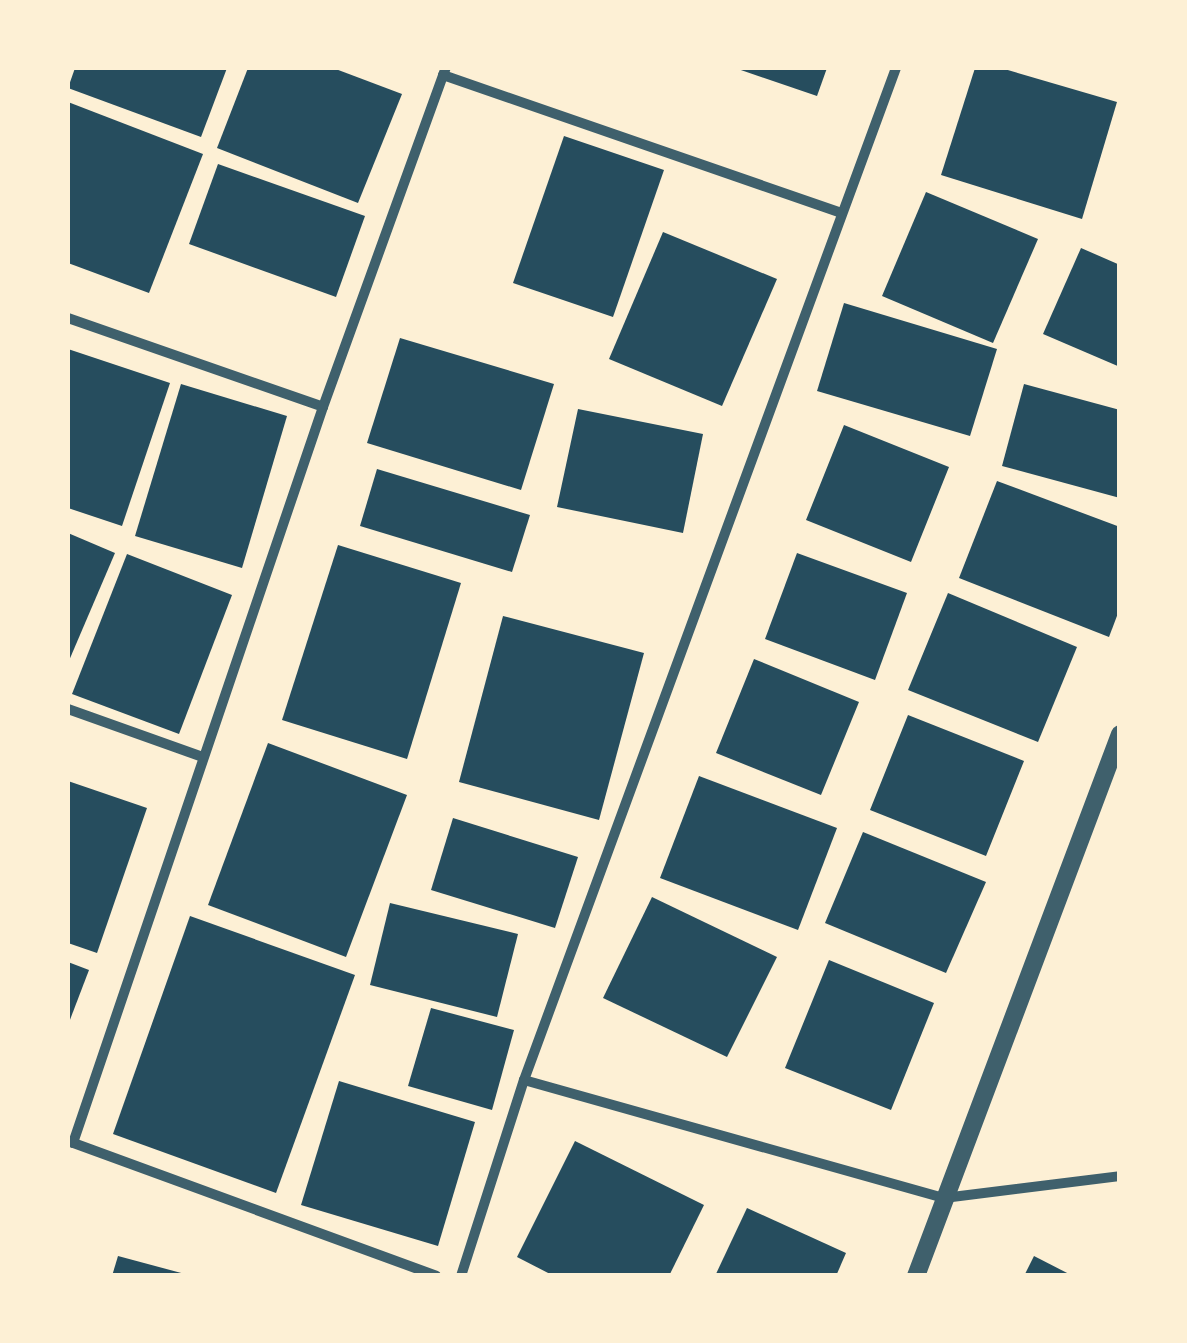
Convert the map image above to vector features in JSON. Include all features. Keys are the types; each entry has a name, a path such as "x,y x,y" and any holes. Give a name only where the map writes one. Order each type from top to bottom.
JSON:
{"street":[{"path":"461,1276 524,1080 896,68"},
{"path":"436,1276 70,1142 323,407 445,72 841,214"},
{"path":"68,318 323,407"},
{"path":"68,709 202,757"},
{"path":"916,1276 1120,734"},
{"path":"524,1080 944,1198 1120,1176"}],"building":[{"path":"75,68 227,68 201,137 68,88"},
{"path":"248,68 333,68 402,94 358,203 217,148"},
{"path":"735,68 827,68 817,96"},
{"path":"975,68 1001,68 1117,102 1082,219 941,175"},
{"path":"68,102 203,154 149,293 68,263"},
{"path":"564,136 664,170 613,317 513,283"},
{"path":"218,164 365,216 336,297 189,244"},
{"path":"926,192 1038,239 993,343 882,296"},
{"path":"663,232 777,279 722,406 609,359"},
{"path":"1081,248 1120,265 1120,367 1043,334"},
{"path":"844,303 997,349 970,436 817,391"},
{"path":"400,338 554,384 521,490 367,443"},
{"path":"68,349 170,383 122,526 68,508"},
{"path":"181,384 287,416 242,568 135,536"},
{"path":"1024,384 1120,410 1120,498 1002,466"},
{"path":"578,409 703,434 683,533 557,507"},
{"path":"844,425 949,467 911,562 806,520"},
{"path":"377,469 530,515 512,572 360,526"},
{"path":"997,481 1120,527 1120,608 1109,637 959,578"},
{"path":"68,533 115,553 68,663"},
{"path":"338,545 461,583 407,759 282,720"},
{"path":"797,553 907,593 875,680 765,639"},
{"path":"127,554 232,595 179,734 72,694"},
{"path":"948,593 1077,647 1038,742 908,690"},
{"path":"503,616 644,653 599,820 459,782"},
{"path":"754,659 859,702 821,795 716,753"},
{"path":"908,715 1024,761 986,856 870,810"},
{"path":"268,743 407,795 346,957 208,905"},
{"path":"699,776 837,828 798,930 660,878"},
{"path":"68,781 147,808 97,953 68,943"},
{"path":"453,818 578,857 555,928 431,890"},
{"path":"863,832 986,882 946,973 825,923"},
{"path":"652,897 777,957 727,1057 603,998"},
{"path":"390,903 518,934 497,1017 370,985"},
{"path":"190,916 355,975 276,1193 113,1134"},
{"path":"829,960 934,1003 891,1110 785,1068"},
{"path":"68,962 89,970 68,1025"},
{"path":"431,1008 514,1030 492,1110 408,1086"},
{"path":"339,1081 475,1122 438,1246 301,1205"},
{"path":"575,1141 704,1205 669,1276 554,1276 517,1257"},
{"path":"747,1208 846,1253 836,1276 715,1276"},
{"path":"118,1256 185,1274 185,1276 112,1276"},
{"path":"1034,1256 1073,1276 1024,1276"}]}
